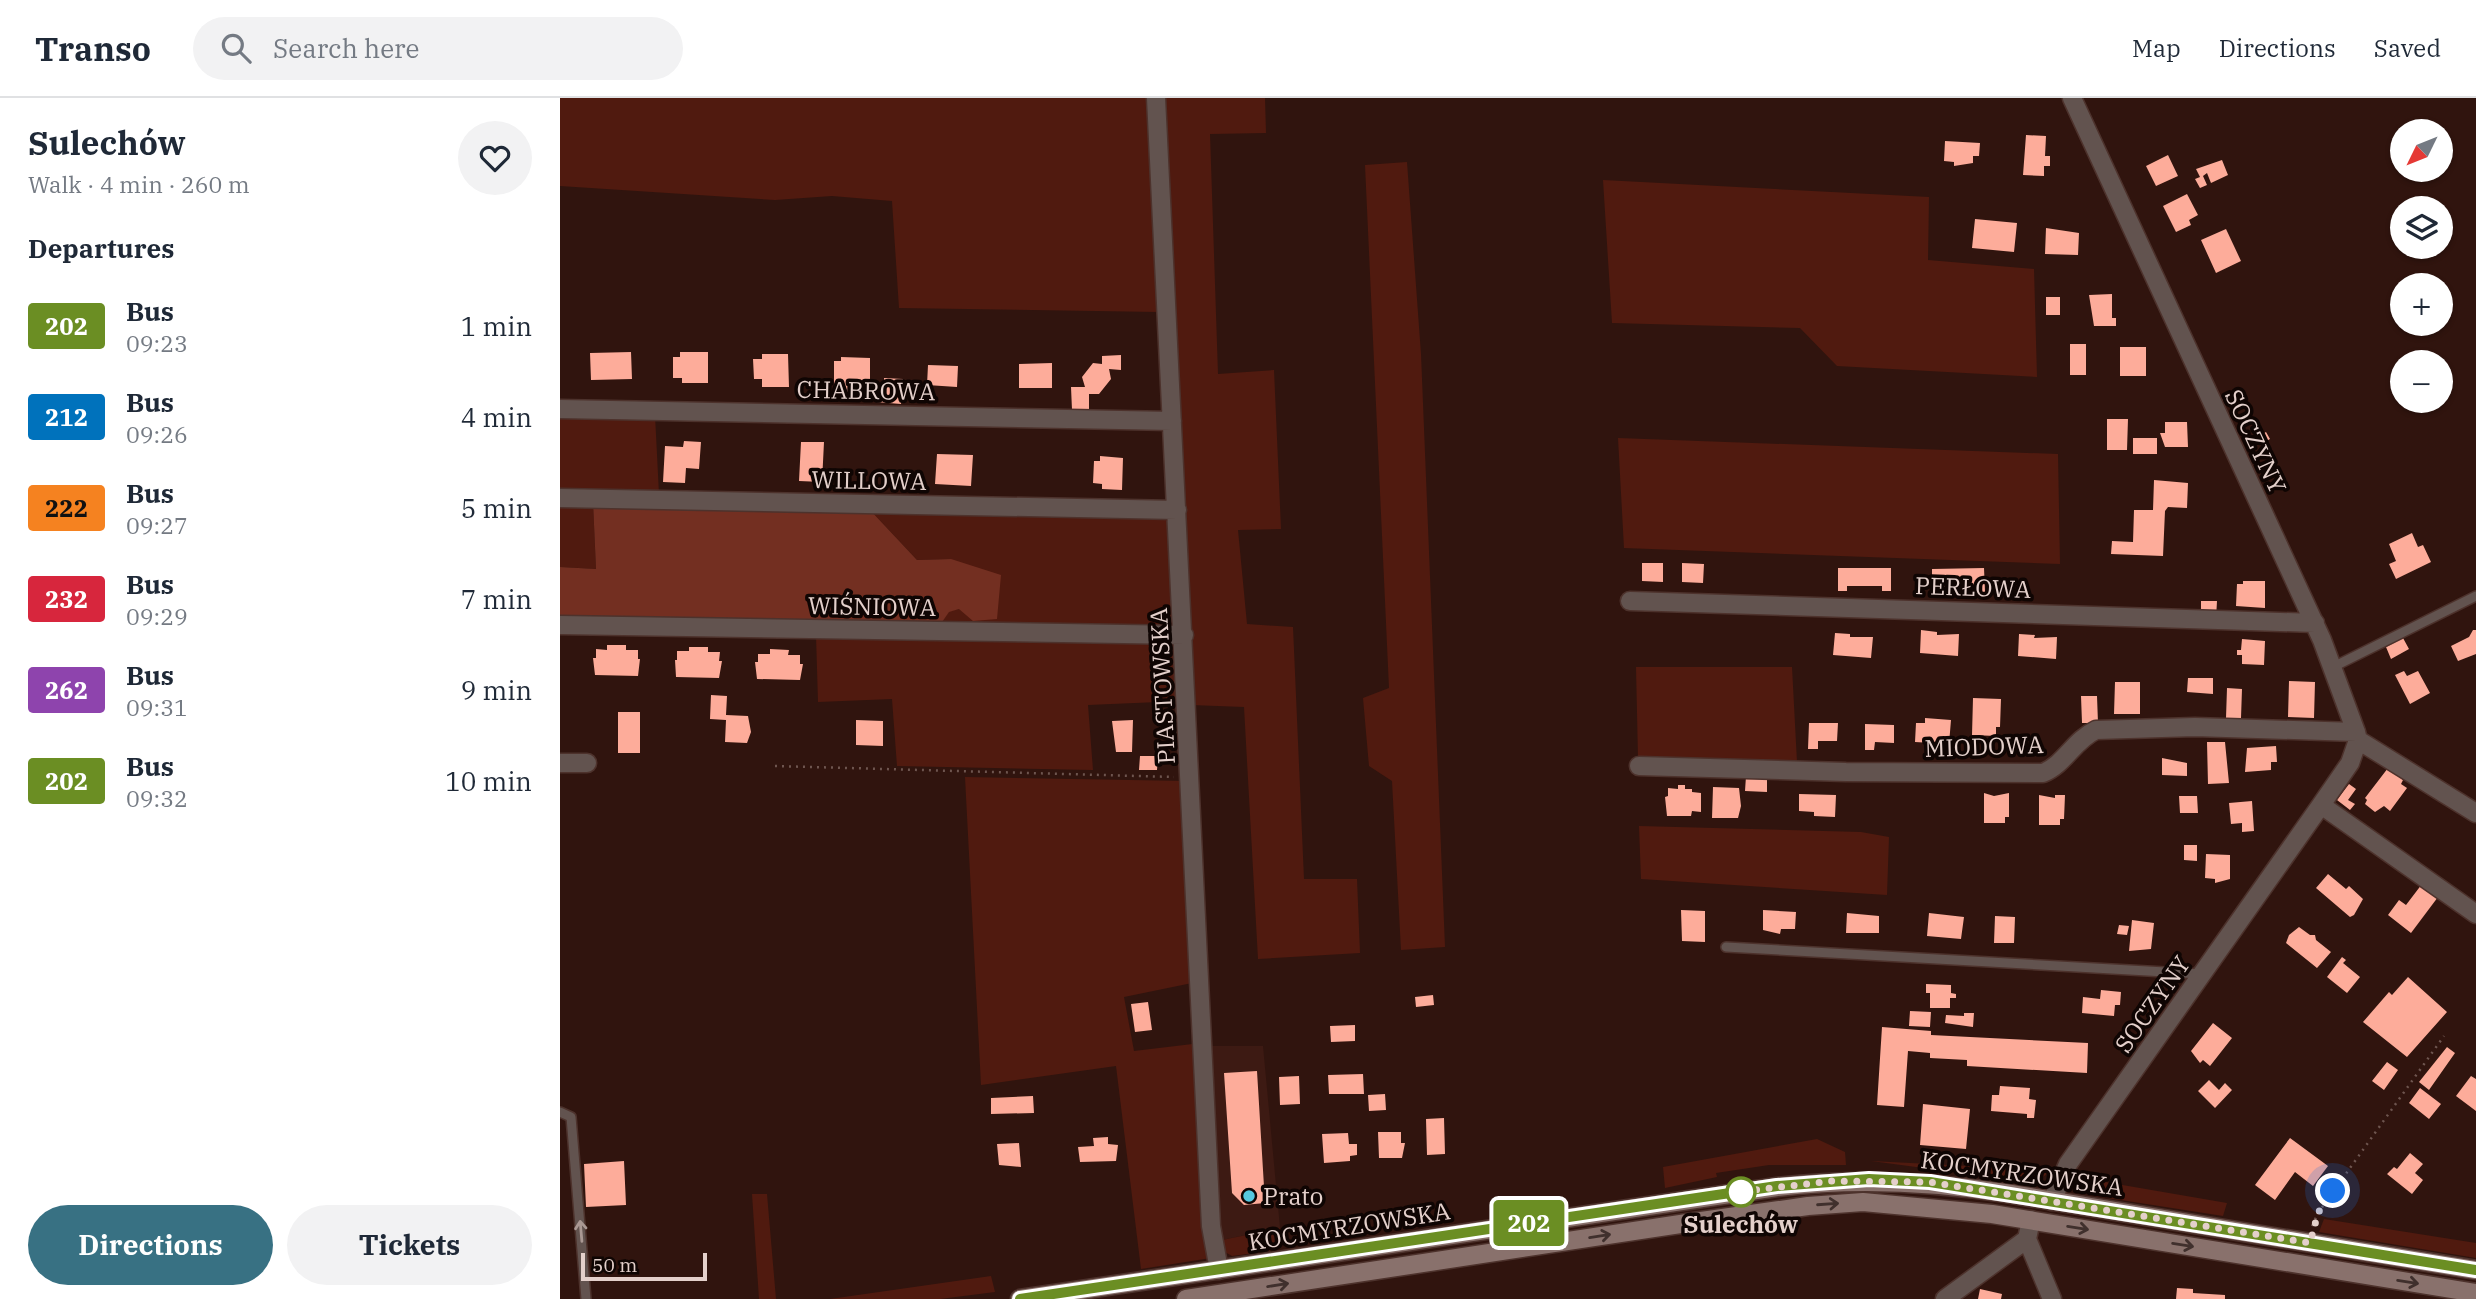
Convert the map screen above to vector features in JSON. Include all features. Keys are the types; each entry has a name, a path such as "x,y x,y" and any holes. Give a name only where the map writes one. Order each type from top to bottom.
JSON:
{"main road":[{"name":"KOCMYRZOWSKA","path":"1020,1299 1831,1181 1930,1182 2476,1270"},
{"name":"KOCMYRZOWSKA","path":"1186,1299 1818,1205 1900,1203 2031,1220 2476,1293"}],"street":[{"name":"PIASTOWSKA","path":"1156,98 1211,1226 1219,1270"},
{"name":"SOCZYNY","path":"2052,1201 2068,1164 2350,762 2357,736 2315,623 2072,98"},
{"name":"CHABROWA","path":"560,409 1172,421"},
{"name":"WILLOWA","path":"560,498 1177,510"},
{"name":"PERŁOWA","path":"1630,601 2315,623"},
{"name":"WIŚNIOWA","path":"560,625 1184,635"},
{"name":"MIODOWA","path":"1639,766 2043,774 2056,768 2083,736 2096,730 2195,727 2357,736"},
{"path":"2357,736 2476,813"},
{"path":"560,763 587,763"},
{"path":"2321,805 2476,914"},
{"path":"2031,1220 2027,1239 2052,1299"},
{"path":"1945,1299 2027,1239"}],"lane":[{"path":"2333,667 2476,596"},
{"path":"1726,947 2203,975"},
{"path":"560,1112 571,1117 586,1299"}],"path":[{"path":"775,766 1191,778"},
{"path":"2310,1243 2318,1213 2444,1036"}],"shaded area":[{"path":"560,98 1150,98 1159,312 899,308 892,201 832,196 775,200 560,186"},
{"path":"1160,98 1265,98 1266,133 1210,134 1218,374 1274,370 1281,529 1238,530 1247,624 1293,627 1304,879 1357,879 1360,953 1258,959 1244,707 1191,705"},
{"path":"1407,162 1421,354 1445,947 1401,950 1392,781 1369,766 1363,698 1389,688 1365,165"},
{"path":"1603,180 1929,197 1928,260 2034,269 2037,377 1837,366 1800,328 1612,323"},
{"path":"560,413 655,415 659,494 560,493"},
{"path":"1618,438 2058,454 2060,564 1624,548"},
{"path":"560,501 593,502 596,569 560,567"},
{"path":"593,502 871,511 917,560 951,559 1001,575 997,619 973,621 959,609 949,612 938,628 560,621 560,567 596,569"},
{"path":"871,511 1173,513 1180,631 938,628 949,611 959,609 951,559 917,560"},
{"path":"816,635 1180,641 1182,701 1088,705 1093,770 897,766 892,699 818,702"},
{"path":"1636,667 1792,667 1797,762 1638,758"},
{"path":"965,777 1187,781 1197,982 1124,997 1134,1051 1201,1043 1211,1258 1141,1269 1116,1066 981,1085"},
{"path":"1639,826 1861,832 1889,837 1887,895 1641,879"},
{"path":"1208,1046 1263,1046 1280,1228 1222,1240 1215,1209"},
{"path":"1817,1139 1845,1152 1846,1165 1769,1165 1716,1173 1717,1177 1665,1188 1663,1167"},
{"path":"1871,1161 2029,1169 2049,1172 2036,1183"},
{"path":"2076,1177 2227,1203 2223,1216 2089,1195"},
{"path":"752,1194 767,1194 776,1299 759,1299"},
{"path":"2324,1219 2476,1243 2476,1258 2319,1232"},
{"path":"1280,1228 1280,1244 1277,1250 1232,1256 1225,1252 1222,1240"},
{"path":"991,1276 995,1292 940,1299 830,1299"}],"building":[{"path":"2026,135 2046,136 2045,156 2050,156 2050,166 2044,166 2044,176 2023,175"},
{"path":"1945,141 1980,143 1979,156 1973,156 1973,163 1954,166 1954,162 1944,161"},
{"path":"2168,155 2178,176 2156,186 2146,166"},
{"path":"2222,160 2228,175 2211,183 2207,173 2203,176 2207,185 2200,188 2195,179 2200,177 2196,169"},
{"path":"2187,194 2198,215 2189,220 2191,225 2176,232 2163,206"},
{"path":"1975,219 2017,223 2014,252 1972,248"},
{"path":"2046,228 2079,233 2078,255 2045,254"},
{"path":"2226,229 2241,261 2216,273 2201,240"},
{"path":"2112,294 2112,318 2116,318 2116,326 2094,326 2089,295"},
{"path":"2046,297 2060,297 2060,315 2046,315"},
{"path":"2070,344 2086,344 2086,375 2070,375"},
{"path":"2120,347 2146,347 2146,376 2120,376"},
{"path":"631,352 632,379 591,380 590,353"},
{"path":"680,352 708,352 708,383 682,383 682,378 673,378 673,357 680,357"},
{"path":"762,354 788,354 789,387 762,387 762,379 754,379 753,359 762,359"},
{"path":"1121,355 1121,370 1109,369 1111,379 1099,394 1089,394 1089,410 1072,410 1071,387 1085,387 1082,377 1093,363 1102,364 1102,356"},
{"path":"841,357 870,358 870,392 838,392 838,387 834,387 834,361 841,361"},
{"path":"1052,363 1052,388 1019,388 1019,364"},
{"path":"928,365 958,366 957,387 927,385"},
{"path":"884,378 903,379 901,404 876,402 877,386 884,386"},
{"path":"2107,419 2128,419 2127,450 2107,450"},
{"path":"2165,422 2187,422 2188,447 2165,447 2160,433 2165,433"},
{"path":"2266,432 2270,439 2259,445 2255,438"},
{"path":"2133,438 2157,438 2157,454 2133,454"},
{"path":"684,441 701,442 699,469 686,468 685,483 663,482 665,446 683,447"},
{"path":"801,442 824,442 822,482 799,481"},
{"path":"937,454 973,455 971,486 935,484"},
{"path":"1100,456 1123,458 1122,490 1102,489 1102,484 1093,483 1094,461 1100,461"},
{"path":"2154,480 2188,483 2187,508 2168,507 2165,511 2163,556 2111,554 2112,541 2133,542 2134,510 2153,510"},
{"path":"2412,533 2418,547 2423,545 2431,562 2396,579 2389,564 2396,561 2389,544"},
{"path":"1642,563 1663,563 1663,582 1642,581"},
{"path":"1682,563 1704,564 1703,583 1682,582"},
{"path":"1838,568 1891,568 1891,591 1882,591 1882,586 1847,586 1847,591 1838,591"},
{"path":"1984,568 1985,592 1975,592 1976,587 1941,587 1941,592 1932,592 1932,569"},
{"path":"2243,581 2265,581 2265,608 2236,606 2237,584 2243,584"},
{"path":"2201,601 2217,601 2216,619 2201,616"},
{"path":"1921,630 1937,632 1937,635 1959,634 1958,656 1920,653"},
{"path":"2473,630 2476,630 2476,654 2458,661 2451,646 2469,637"},
{"path":"1835,633 1850,634 1850,637 1873,637 1871,658 1833,655"},
{"path":"2019,634 2035,635 2034,638 2057,637 2056,659 2018,656"},
{"path":"2403,638 2409,649 2391,659 2386,647"},
{"path":"2242,639 2265,641 2264,665 2242,664 2242,655 2237,655 2237,650 2241,650"},
{"path":"607,645 626,645 626,650 638,650 638,676 595,675 593,658 596,658 596,649 607,650"},
{"path":"689,647 708,647 708,652 720,652 719,661 722,661 719,678 676,677 677,651 689,651"},
{"path":"770,649 789,650 788,655 800,655 800,664 803,664 800,680 757,679 755,662 758,662 758,654 770,654"},
{"path":"2404,671 2407,676 2418,671 2430,693 2410,704 2395,675"},
{"path":"2188,678 2213,678 2213,694 2187,692"},
{"path":"2289,681 2315,682 2314,718 2288,717"},
{"path":"2115,682 2140,682 2140,714 2114,714"},
{"path":"2227,688 2242,689 2241,718 2226,718"},
{"path":"711,695 727,696 726,715 748,716 751,732 747,743 725,742 726,720 710,719"},
{"path":"2081,696 2097,696 2098,723 2082,723"},
{"path":"1973,698 2001,699 2000,727 1996,727 1996,736 1972,735"},
{"path":"618,712 640,712 640,753 618,753"},
{"path":"1925,718 1951,720 1949,744 1915,742 1916,723 1925,723"},
{"path":"856,720 883,721 883,746 856,745"},
{"path":"1133,720 1132,752 1116,752 1112,721"},
{"path":"1809,723 1838,723 1837,741 1818,741 1818,749 1808,749"},
{"path":"1865,724 1894,725 1894,743 1875,742 1874,750 1865,750"},
{"path":"2207,742 2225,742 2229,783 2208,784"},
{"path":"2276,746 2277,762 2271,762 2271,770 2245,772 2247,748"},
{"path":"1140,756 1158,756 1157,770 1139,770"},
{"path":"2162,758 2187,763 2187,776 2162,775"},
{"path":"2388,768 2403,780 2401,784 2407,788 2390,811 2384,806 2375,812 2365,804 2365,798"},
{"path":"1746,776 1767,777 1767,792 1745,791"},
{"path":"2349,784 2356,789 2348,800 2355,804 2350,810 2337,800"},
{"path":"1678,785 1685,785 1685,789 1701,793 1701,812 1692,811 1691,816 1667,816 1665,797 1668,796 1668,788 1678,789"},
{"path":"1713,787 1739,788 1741,806 1738,818 1712,818"},
{"path":"1984,793 1994,796 2009,793 2009,817 2005,817 2005,823 1984,823"},
{"path":"1799,794 1836,795 1835,817 1814,816 1814,812 1799,811"},
{"path":"2039,795 2055,798 2055,795 2065,795 2064,819 2060,819 2060,825 2039,825"},
{"path":"2179,796 2197,796 2198,813 2180,813"},
{"path":"2252,801 2254,831 2242,832 2242,823 2231,824 2229,803"},
{"path":"2184,845 2197,845 2197,861 2184,860"},
{"path":"2206,854 2230,855 2230,879 2215,883 2215,879 2205,878"},
{"path":"2328,874 2346,889 2349,886 2363,899 2354,915 2350,917 2316,888"},
{"path":"2422,884 2438,897 2411,933 2388,915 2399,900 2406,905"},
{"path":"1681,910 1705,911 1705,942 1682,941"},
{"path":"1763,910 1796,912 1795,929 1781,929 1780,934 1763,930"},
{"path":"1847,913 1879,916 1879,933 1846,933"},
{"path":"1929,913 1964,917 1961,939 1927,936"},
{"path":"1995,916 2015,917 2014,943 1994,943"},
{"path":"2132,920 2154,923 2151,949 2129,951"},
{"path":"2119,925 2129,926 2127,935 2117,934"},
{"path":"2299,927 2310,935 2315,935 2316,940 2331,952 2317,968 2286,943 2289,935"},
{"path":"2342,957 2346,960 2343,963 2360,977 2347,993 2327,977"},
{"path":"2408,977 2447,1012 2407,1057 2363,1022 2389,992 2392,995"},
{"path":"1926,984 1951,985 1951,993 1956,994 1956,998 1950,998 1950,1008 1930,1008 1930,993 1926,993"},
{"path":"2101,990 2121,992 2120,1005 2115,1005 2114,1016 2082,1013 2083,997 2100,999"},
{"path":"1433,995 1434,1005 1416,1007 1415,997"},
{"path":"1148,1002 1152,1030 1135,1032 1131,1004"},
{"path":"1910,1011 1931,1012 1930,1027 1909,1026"},
{"path":"1964,1013 1974,1013 1973,1027 1945,1023 1946,1015 1964,1016"},
{"path":"2213,1023 2232,1038 2210,1066 2203,1060 2200,1063 2191,1051"},
{"path":"1355,1025 1355,1041 1331,1042 1330,1026"},
{"path":"1882,1027 1931,1031 1931,1035 2088,1043 2087,1073 1967,1066 1967,1060 1930,1058 1930,1053 1908,1051 1904,1107 1877,1105"},
{"path":"2447,1047 2455,1053 2429,1090 2419,1082"},
{"path":"2387,1062 2398,1070 2384,1090 2372,1081"},
{"path":"1257,1071 1265,1203 1244,1205 1232,1193 1224,1073"},
{"path":"1363,1074 1364,1094 1329,1094 1328,1075"},
{"path":"1299,1076 1300,1104 1280,1105 1279,1077"},
{"path":"2471,1076 2476,1079 2476,1111 2456,1096"},
{"path":"2209,1080 2219,1090 2225,1083 2232,1090 2215,1108 2198,1091"},
{"path":"2000,1086 2030,1088 2029,1099 2036,1100 2034,1118 2027,1118 2027,1114 1991,1111 1992,1095 1999,1095"},
{"path":"2420,1088 2441,1104 2429,1119 2409,1103"},
{"path":"1385,1094 1386,1110 1369,1111 1368,1095"},
{"path":"1033,1096 1034,1113 991,1114 991,1098"},
{"path":"1923,1104 1970,1109 1966,1149 1920,1145"},
{"path":"1444,1118 1445,1154 1427,1155 1426,1119"},
{"path":"1378,1132 1401,1132 1401,1143 1405,1143 1402,1158 1379,1158"},
{"path":"1348,1133 1349,1144 1357,1144 1357,1155 1350,1156 1350,1161 1324,1163 1322,1134"},
{"path":"1108,1137 1108,1144 1118,1145 1116,1161 1080,1162 1078,1147 1094,1146 1093,1138"},
{"path":"2290,1138 2328,1166 2313,1186 2295,1172 2275,1200 2255,1185"},
{"path":"1019,1143 1021,1167 999,1165 997,1144"},
{"path":"2410,1153 2423,1164 2415,1173 2423,1180 2412,1194 2387,1174 2394,1167 2397,1169"},
{"path":"624,1161 626,1205 586,1207 584,1164"},
{"path":"2177,1288 2193,1289 2193,1293 2225,1295 2225,1299 2176,1299"},
{"path":"1980,1289 2002,1294 2001,1299 1978,1299"}],"bus line":[{"name":"202","path":"1020,1299 1777,1186 1869,1179 1930,1182 1980,1189 2476,1270"}],"place":[{"name":"Sulechów","path":"1741,1192"},
{"name":"Prato","path":"1249,1196"}],"route":[{"path":"1741,1192 1730,1193 1831,1181 1869,1179 1930,1182 2310,1243 2312,1226 2333,1191"}]}
